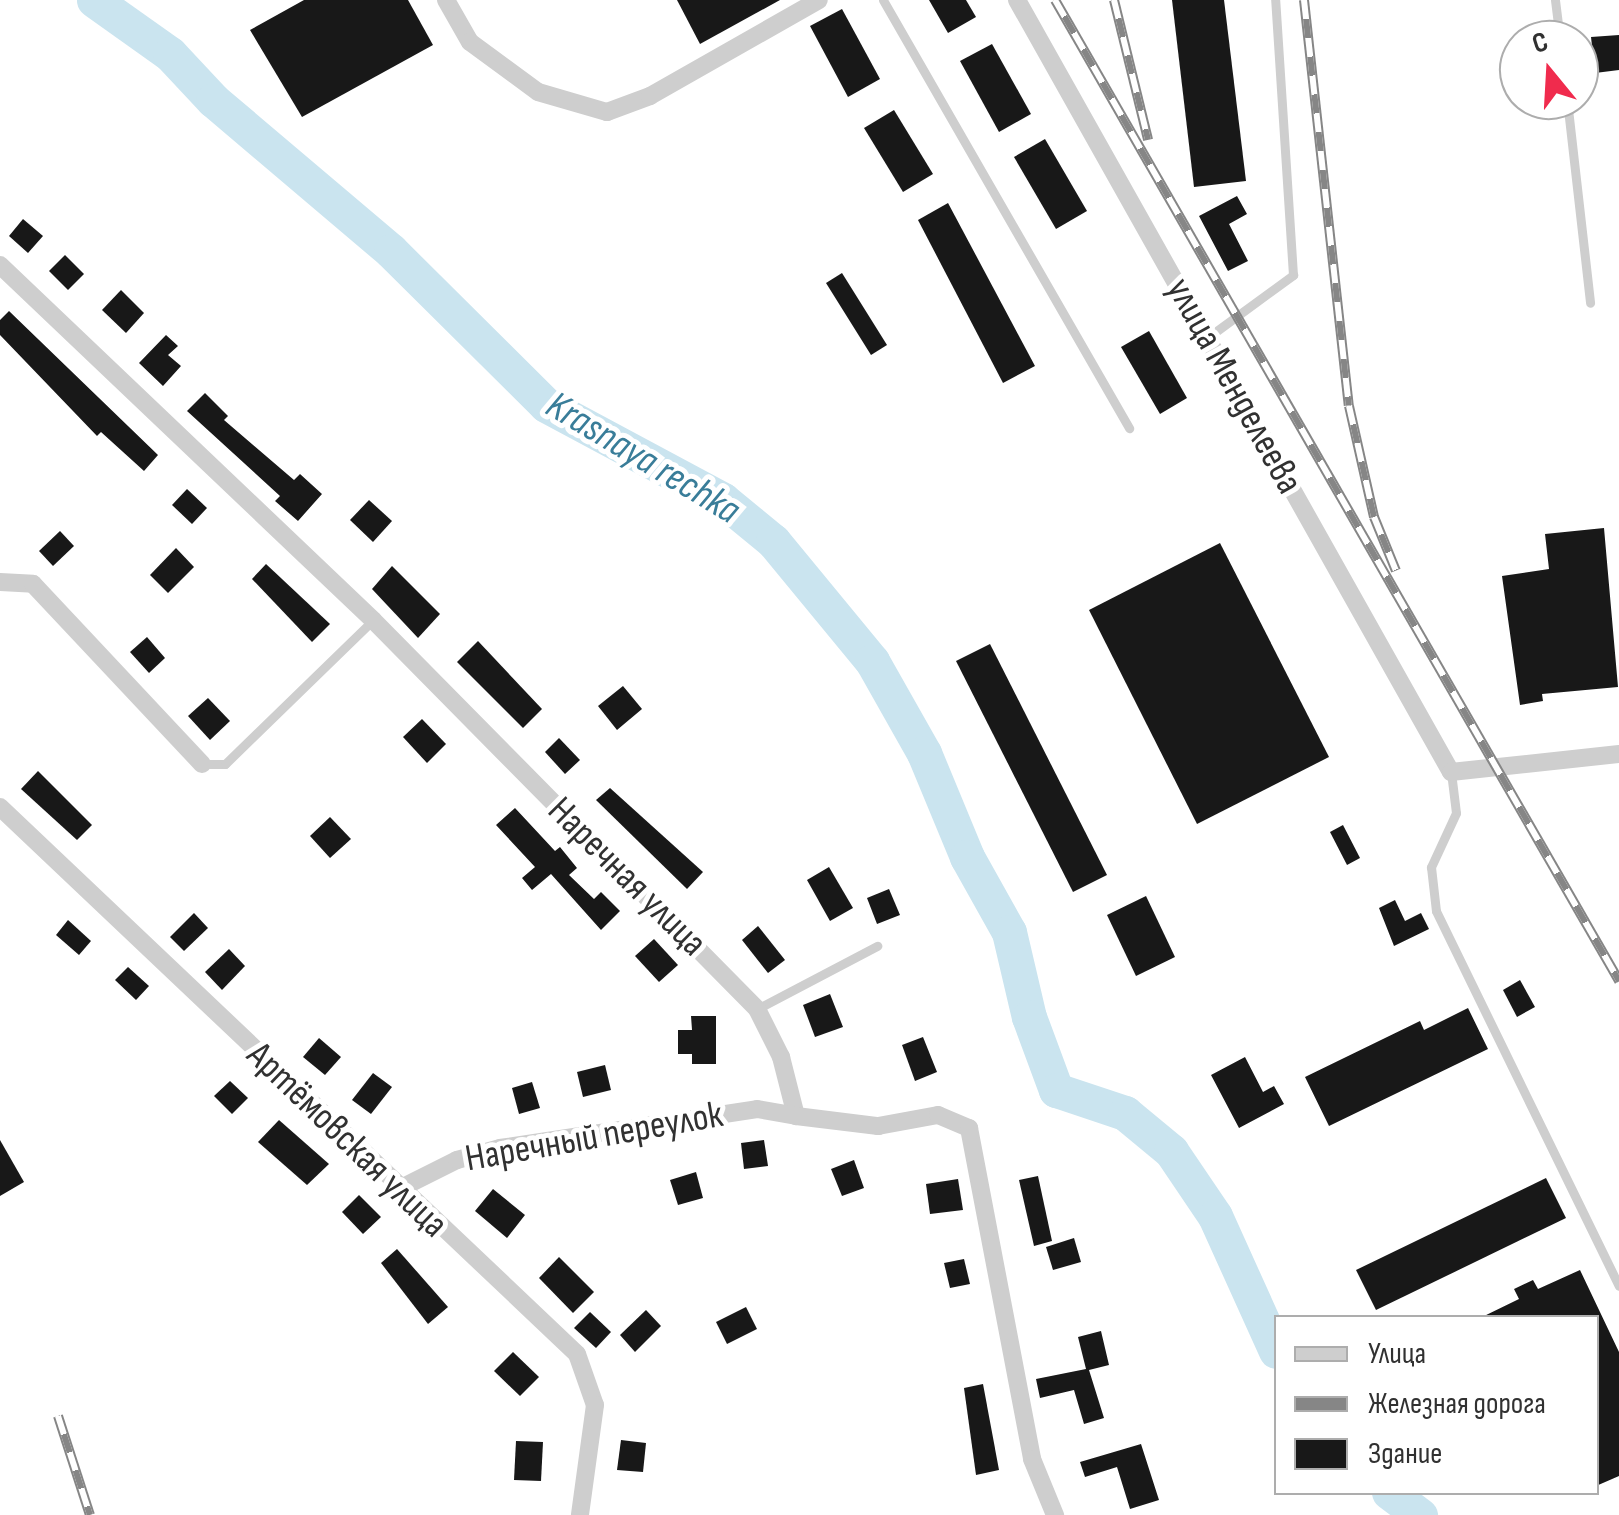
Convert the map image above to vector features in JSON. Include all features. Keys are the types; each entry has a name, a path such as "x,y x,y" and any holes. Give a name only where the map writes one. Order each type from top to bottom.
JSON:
{"street":[{"path":"446,0 470,42 538,92 606,112 650,96 819,0"},
{"name":"улица Менделеева","path":"1018,0 1452,772"},
{"name":"Наречная улица","path":"0,265 373,620 757,1009 781,1057 796,1116"},
{"path":"0,582 34,584 202,764"},
{"path":"1452,772 1619,754"},
{"name":"Артёмовская улица","path":"0,807 398,1190 578,1354 588,1373 594,1423 580,1515"},
{"name":"Наречный переулок","path":"398,1190 456,1160 500,1148 757,1109 796,1116"},
{"path":"796,1116 878,1126 938,1115 969,1128 1032,1459 1055,1515"}],"lane":[{"path":"883,0 1129,428"},
{"path":"1207,338 1294,275 1275,0"},
{"path":"1569,120 1590,303"},
{"path":"202,764 225,764 373,620"},
{"path":"1452,772 1456,813 1430,867 1436,911 1619,1286"},
{"path":"757,1009 877,946"}],"building":[{"path":"304,0 408,0 433,45 302,117 250,30"},
{"path":"677,0 780,0 700,44"},
{"path":"929,0 966,0 976,17 948,33"},
{"path":"1172,0 1224,0 1246,181 1194,187"},
{"path":"842,9 880,79 848,97 810,26"},
{"path":"1619,35 1619,70 1599,72 1599,36"},
{"path":"992,44 1031,114 999,132 960,61"},
{"path":"894,110 933,174 903,192 864,128"},
{"path":"1045,139 1087,211 1056,229 1014,157"},
{"path":"1237,196 1247,214 1229,224 1248,261 1228,271 1199,216"},
{"path":"948,203 1035,366 1003,383 918,220"},
{"path":"23,219 43,236 28,253 9,236"},
{"path":"65,255 84,274 68,290 49,271"},
{"path":"842,273 887,345 871,355 826,283"},
{"path":"121,290 144,313 126,333 102,310"},
{"path":"9,311 158,455 144,471 101,432 97,436 0,335 0,320"},
{"path":"1149,331 1187,398 1160,414 1121,347"},
{"path":"166,335 178,346 168,355 181,366 163,386 139,363"},
{"path":"205,393 228,416 224,420 294,480 300,474 322,494 298,521 275,501 280,496 187,411"},
{"path":"187,489 207,508 192,524 172,505"},
{"path":"369,500 392,521 373,542 350,520"},
{"path":"1604,528 1618,687 1542,694 1543,701 1520,705 1502,576 1549,569 1545,534"},
{"path":"60,531 74,546 53,566 39,551"},
{"path":"1220,543 1329,757 1197,824 1089,610"},
{"path":"176,548 194,567 168,593 150,575"},
{"path":"266,564 330,624 312,642 252,579"},
{"path":"392,566 440,614 418,638 372,589"},
{"path":"147,637 165,658 149,673 130,652"},
{"path":"478,641 542,709 523,728 457,662"},
{"path":"990,644 1107,875 1073,892 956,661"},
{"path":"623,686 642,709 617,730 598,706"},
{"path":"208,698 230,721 210,740 188,716"},
{"path":"422,719 446,744 427,763 403,737"},
{"path":"559,738 580,760 565,774 545,752"},
{"path":"38,771 92,825 77,840 21,789"},
{"path":"610,788 703,872 687,889 596,800"},
{"path":"515,808 555,851 560,847 577,868 569,875 594,899 601,892 620,911 601,930 551,874 532,890 522,878 535,867 496,825"},
{"path":"330,817 351,839 330,858 310,836"},
{"path":"1343,825 1360,858 1347,865 1330,832"},
{"path":"829,867 853,908 830,921 807,880"},
{"path":"889,889 900,915 877,924 867,898"},
{"path":"1146,896 1175,957 1136,976 1107,915"},
{"path":"1395,900 1405,921 1421,913 1429,929 1394,946 1379,908"},
{"path":"194,913 208,928 184,951 170,937"},
{"path":"68,920 91,941 79,955 56,935"},
{"path":"758,926 785,960 768,973 742,940"},
{"path":"654,939 678,965 659,982 635,956"},
{"path":"229,949 245,966 222,990 205,972"},
{"path":"128,967 149,986 136,1000 115,980"},
{"path":"1520,980 1535,1007 1517,1017 1503,990"},
{"path":"830,994 843,1027 815,1037 803,1005"},
{"path":"1468,1008 1488,1049 1329,1126 1305,1077 1420,1021 1424,1030"},
{"path":"691,1016 716,1016 716,1064 692,1064 692,1054 678,1054 678,1030 692,1030"},
{"path":"923,1037 937,1072 915,1081 902,1045"},
{"path":"319,1038 341,1057 325,1075 303,1057"},
{"path":"1245,1057 1263,1092 1274,1086 1284,1104 1239,1128 1211,1075"},
{"path":"605,1065 611,1090 583,1097 577,1072"},
{"path":"373,1073 392,1087 371,1114 352,1100"},
{"path":"230,1081 248,1098 232,1114 214,1096"},
{"path":"532,1082 540,1108 519,1114 512,1088"},
{"path":"279,1120 329,1164 307,1185 258,1142"},
{"path":"0,1140 24,1182 0,1196"},
{"path":"764,1140 768,1166 744,1169 741,1143"},
{"path":"854,1160 864,1188 842,1196 831,1169"},
{"path":"696,1172 703,1198 678,1205 670,1180"},
{"path":"1038,1176 1052,1241 1034,1246 1019,1180"},
{"path":"1546,1178 1566,1218 1376,1310 1356,1270"},
{"path":"958,1179 963,1210 930,1214 926,1184"},
{"path":"493,1189 525,1215 507,1238 475,1211"},
{"path":"359,1195 381,1217 363,1234 342,1212"},
{"path":"1074,1238 1081,1262 1053,1270 1046,1247"},
{"path":"397,1249 448,1307 428,1324 381,1263"},
{"path":"559,1257 594,1292 573,1313 539,1278"},
{"path":"964,1259 970,1284 950,1288 944,1263"},
{"path":"1580,1270 1619,1352 1619,1476 1599,1485 1599,1315 1486,1315 1519,1299 1514,1289 1533,1280 1538,1289"},
{"path":"746,1307 757,1329 727,1344 716,1322"},
{"path":"646,1310 661,1326 635,1352 620,1335"},
{"path":"590,1312 611,1332 596,1348 574,1328"},
{"path":"1101,1331 1109,1365 1089,1370 1104,1418 1084,1424 1074,1390 1040,1398 1036,1379 1086,1369 1078,1337"},
{"path":"513,1352 539,1377 520,1396 494,1371"},
{"path":"983,1384 999,1470 976,1475 964,1388"},
{"path":"621,1440 646,1443 643,1472 617,1470"},
{"path":"516,1441 543,1442 541,1481 514,1480"},
{"path":"1141,1444 1159,1500 1130,1509 1117,1467 1085,1477 1080,1462"}],"waterway":[{"name":"Krasnaya rechka","path":"94,0 170,54 213,100 391,251 546,405 723,500 773,541 872,661 924,753 967,857 1009,932 1029,1017 1056,1090 1125,1113 1171,1151 1215,1216 1274,1347"},
{"name":"Krasnaya rechka","path":"1393,1495 1420,1515"}],"railway":[{"path":"1055,0 1619,981"},
{"path":"1114,0 1148,140"},
{"path":"1304,0 1349,406 1374,517 1396,571"},
{"path":"58,1416 90,1515"}]}
